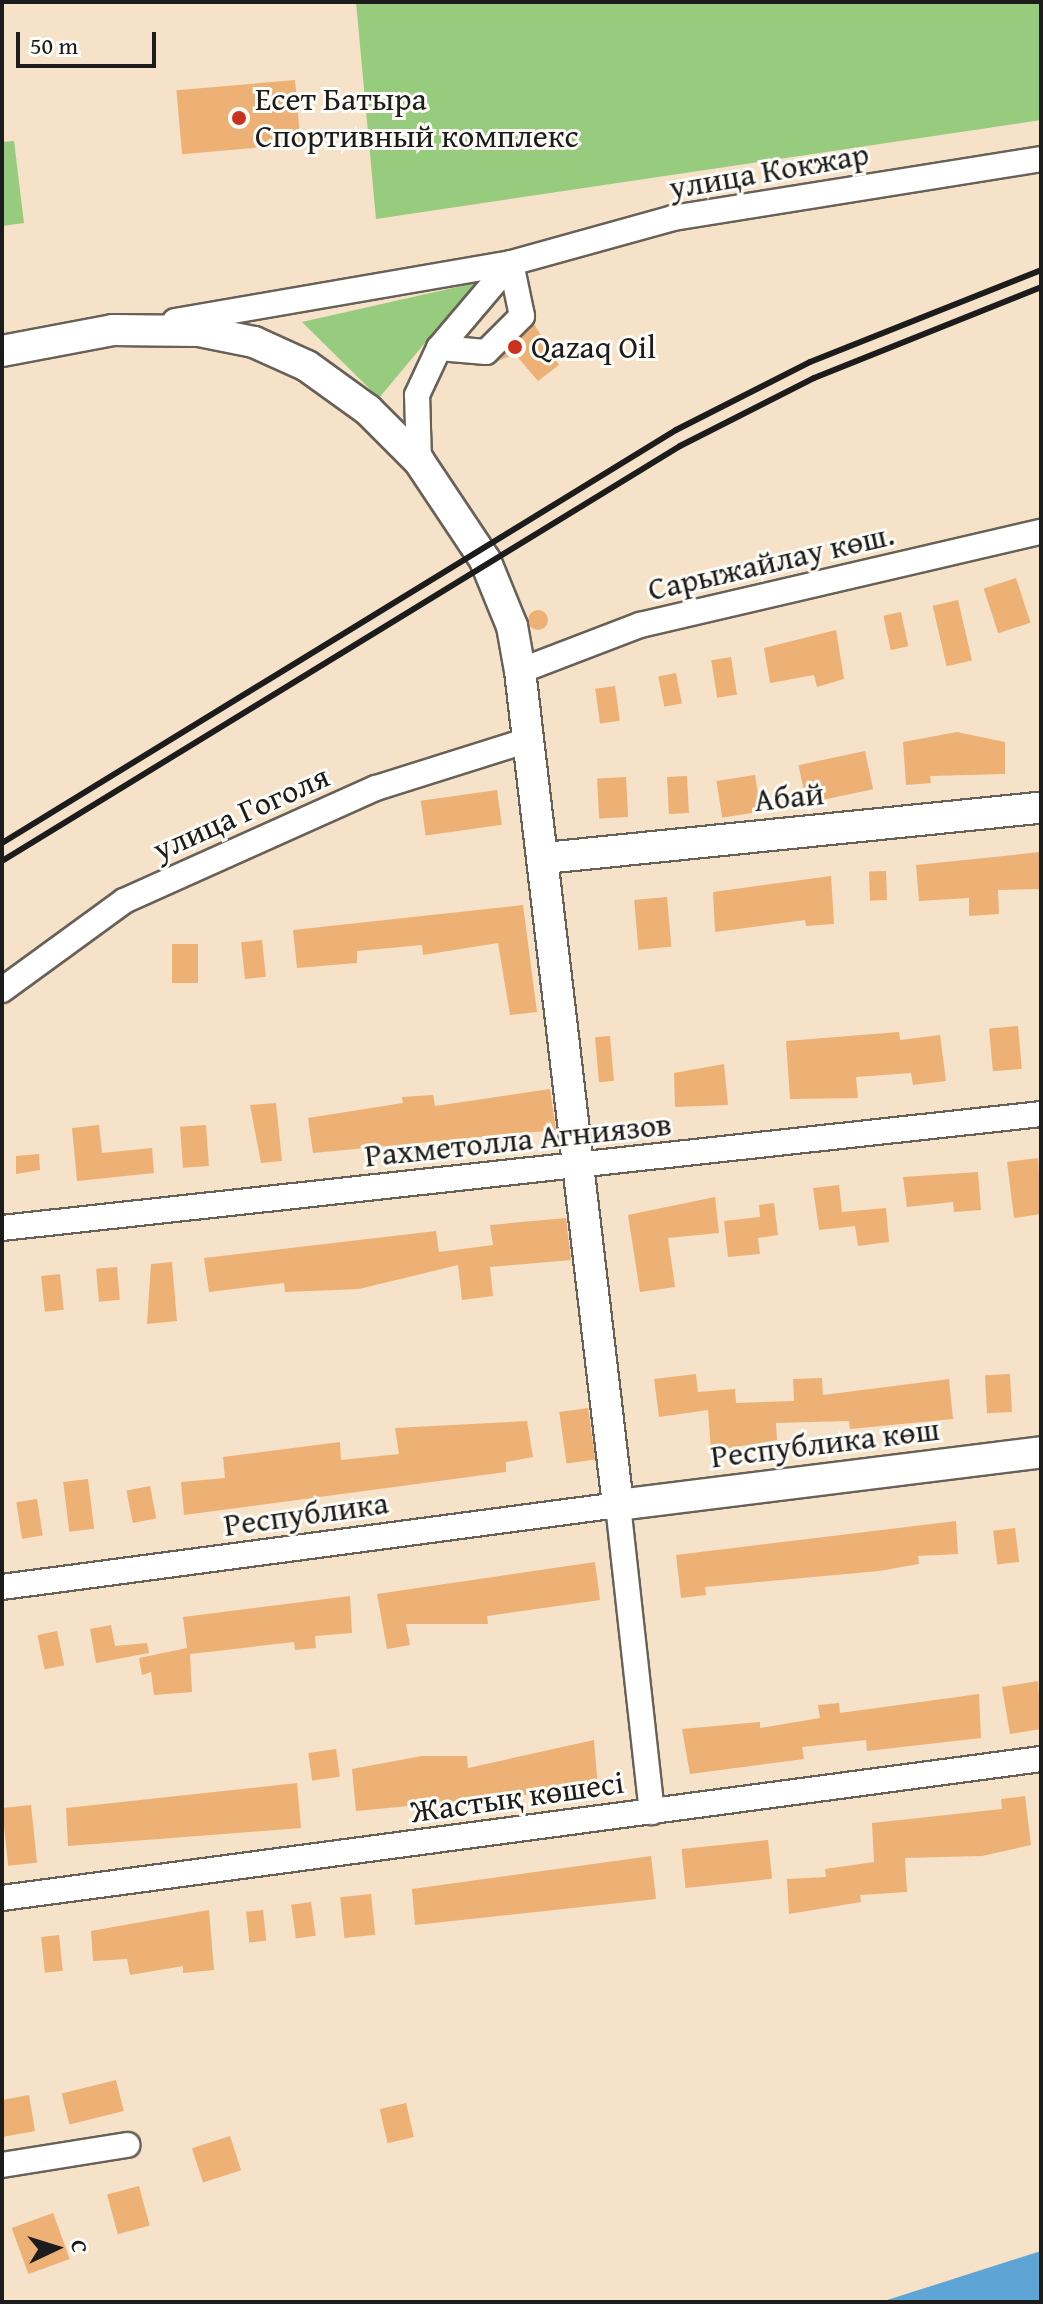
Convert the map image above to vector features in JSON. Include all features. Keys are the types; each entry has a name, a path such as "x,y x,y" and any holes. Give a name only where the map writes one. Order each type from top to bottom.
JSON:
{"main road":[{"path":"2,351 113,330 199,331 254,342 319,374 419,461 485,560 512,626 520,671 545,858 618,1505"},
{"name":"Абай","path":"545,858 1041,808"},
{"name":"Республика көш","path":"618,1505 1041,1452"}],"street":[{"name":"улица Кокжар","path":"113,330 511,263 673,218 1041,159"},
{"path":"419,461 417,395 439,348 511,263"},
{"path":"439,348 486,352 522,316 511,263"},
{"name":"Сарыжайлау көш.","path":"520,671 640,625 1041,532"},
{"name":"улица Гоголя","path":"2,990 124,901 376,788 528,740"},
{"name":"Рахметолла Агниязов","path":"2,1228 1041,1114"},
{"path":"618,1505 652,1812"},
{"name":"Республика","path":"2,1587 618,1505"},
{"name":"Жастық көшесі","path":"2,1898 1041,1759"},
{"path":"2,2165 127,2145"}],"green space":[{"path":"356,2 1041,2 1041,120 376,219"},
{"path":"14,141 24,223 2,226 2,142"},
{"path":"475,283 379,398 302,322"}],"water":[{"path":"1041,2251 1041,2302 881,2302"}],"building":[{"name":"Есет Батыра Спортивный комплекс","path":"295,80 301,144 182,154 176,90"},
{"path":"534,324 559,365 538,381 515,354 498,361"},
{"path":"1016,578 1031,623 998,633 984,589"},
{"path":"958,600 972,660 947,666 933,606"},
{"path":"538,610 545,613 548,620 545,627 538,630 531,627 528,620 531,613"},
{"path":"901,612 908,646 891,650 883,616"},
{"path":"836,630 844,679 817,687 814,675 770,683 764,648"},
{"path":"731,657 737,695 717,698 711,660"},
{"path":"676,673 682,703 664,707 658,676"},
{"path":"615,686 620,721 600,723 595,689"},
{"path":"957,732 1005,742 1005,774 930,776 931,783 906,785 903,742"},
{"path":"865,751 873,789 807,803 798,765"},
{"path":"755,775 761,812 722,818 716,781"},
{"path":"687,776 689,813 669,814 667,777"},
{"path":"626,777 628,817 599,818 597,779"},
{"path":"497,790 502,825 426,835 421,801"},
{"path":"1041,852 1041,889 998,890 999,914 969,916 969,898 919,901 916,865"},
{"path":"886,871 887,900 870,901 869,872"},
{"path":"831,876 834,924 806,926 805,920 715,932 713,892"},
{"path":"667,897 671,947 638,950 634,900"},
{"path":"523,905 537,1012 510,1015 498,943 423,955 422,945 357,951 357,963 297,968 293,930"},
{"path":"262,940 266,977 245,979 241,942"},
{"path":"172,944 198,944 198,983 172,983"},
{"path":"1018,1026 1022,1069 993,1071 989,1029"},
{"path":"899,1032 900,1040 940,1035 946,1081 913,1085 911,1073 856,1077 858,1098 790,1099 786,1041"},
{"path":"610,1036 614,1081 599,1082 595,1037"},
{"path":"724,1064 728,1105 675,1107 674,1073"},
{"path":"550,1089 556,1130 313,1153 308,1118 403,1103 402,1097 433,1095 435,1106"},
{"path":"276,1103 282,1161 261,1163 250,1105"},
{"path":"99,1125 102,1153 152,1148 154,1173 77,1181 72,1128"},
{"path":"206,1125 209,1166 183,1168 180,1127"},
{"path":"39,1154 40,1170 16,1174 16,1156"},
{"path":"1038,1158 1041,1214 1014,1218 1007,1162"},
{"path":"978,1172 981,1210 954,1212 953,1202 907,1207 903,1177"},
{"path":"839,1185 842,1212 886,1208 889,1242 858,1246 855,1226 819,1230 813,1188"},
{"path":"715,1197 719,1233 668,1238 675,1287 640,1292 628,1215"},
{"path":"774,1203 778,1235 758,1238 760,1254 728,1257 724,1221 760,1217 759,1205"},
{"path":"566,1218 571,1260 490,1267 493,1296 462,1300 458,1265 359,1289 285,1292 284,1283 209,1292 204,1258 436,1231 439,1252 493,1245 490,1225"},
{"path":"172,1262 177,1321 147,1324 151,1264"},
{"path":"117,1267 120,1300 99,1302 96,1269"},
{"path":"60,1274 64,1310 45,1312 41,1276"},
{"path":"696,1374 698,1392 735,1389 736,1403 794,1401 793,1379 822,1378 823,1395 949,1379 953,1419 850,1429 849,1421 776,1423 777,1440 711,1451 708,1410 659,1417 654,1379"},
{"path":"1010,1374 1012,1412 987,1413 985,1375"},
{"path":"588,1408 595,1459 567,1464 559,1412"},
{"path":"527,1421 533,1457 506,1462 506,1472 184,1515 181,1482 225,1478 223,1457 340,1442 341,1460 399,1454 395,1428"},
{"path":"88,1479 94,1529 69,1532 63,1482"},
{"path":"150,1486 156,1518 133,1523 126,1491"},
{"path":"37,1499 43,1536 22,1539 16,1502"},
{"path":"956,1521 958,1554 918,1556 919,1564 879,1571 705,1587 706,1595 681,1598 676,1555"},
{"path":"1015,1528 1019,1562 997,1564 993,1531"},
{"path":"595,1562 600,1600 487,1616 488,1624 406,1624 410,1645 387,1649 377,1594"},
{"path":"350,1596 352,1633 315,1636 316,1648 295,1650 294,1642 190,1654 192,1692 154,1695 151,1672 142,1675 139,1658 187,1648 183,1617"},
{"path":"111,1625 115,1646 147,1643 149,1653 96,1663 90,1629"},
{"path":"57,1631 64,1665 45,1669 37,1635"},
{"path":"1038,1681 1041,1729 1010,1734 1002,1687"},
{"path":"979,1694 981,1738 867,1751 866,1740 802,1747 804,1759 690,1774 682,1729 760,1722 760,1728 820,1718 818,1705 839,1703 840,1713"},
{"path":"594,1740 598,1788 356,1811 352,1769 422,1756 467,1756 468,1768"},
{"path":"336,1749 340,1777 312,1781 308,1753"},
{"path":"297,1783 301,1828 68,1846 66,1808"},
{"path":"1025,1796 1031,1845 982,1856 905,1858 907,1892 860,1895 861,1902 789,1914 787,1879 826,1877 825,1869 874,1862 872,1823 1002,1809 1001,1799"},
{"path":"31,1805 37,1863 8,1866 2,1808"},
{"path":"768,1840 772,1879 686,1888 681,1849"},
{"path":"651,1856 656,1899 415,1925 412,1889"},
{"path":"371,1894 375,1935 344,1938 340,1897"},
{"path":"311,1902 316,1936 296,1938 291,1905"},
{"path":"209,1910 214,1970 183,1973 183,1966 130,1975 127,1959 93,1961 91,1931"},
{"path":"263,1910 266,1941 249,1943 246,1912"},
{"path":"59,1935 63,1971 45,1973 41,1937"},
{"path":"116,2080 124,2111 69,2125 62,2094"},
{"path":"29,2095 35,2131 2,2137 2,2100"},
{"path":"406,2103 414,2137 388,2143 380,2109"},
{"path":"230,2136 241,2170 203,2183 192,2148"},
{"path":"139,2186 150,2226 118,2234 107,2195"},
{"path":"53,2213 70,2259 28,2274 12,2228"}],"railway":[{"path":"2,843 676,430 810,362 1041,270"},
{"path":"2,861 680,446 814,378 1041,287"}],"place":[{"name":"Есет Батыра Спортивный комплекс","path":"239,118"},
{"name":"Qazaq Oil","path":"515,347"}]}
